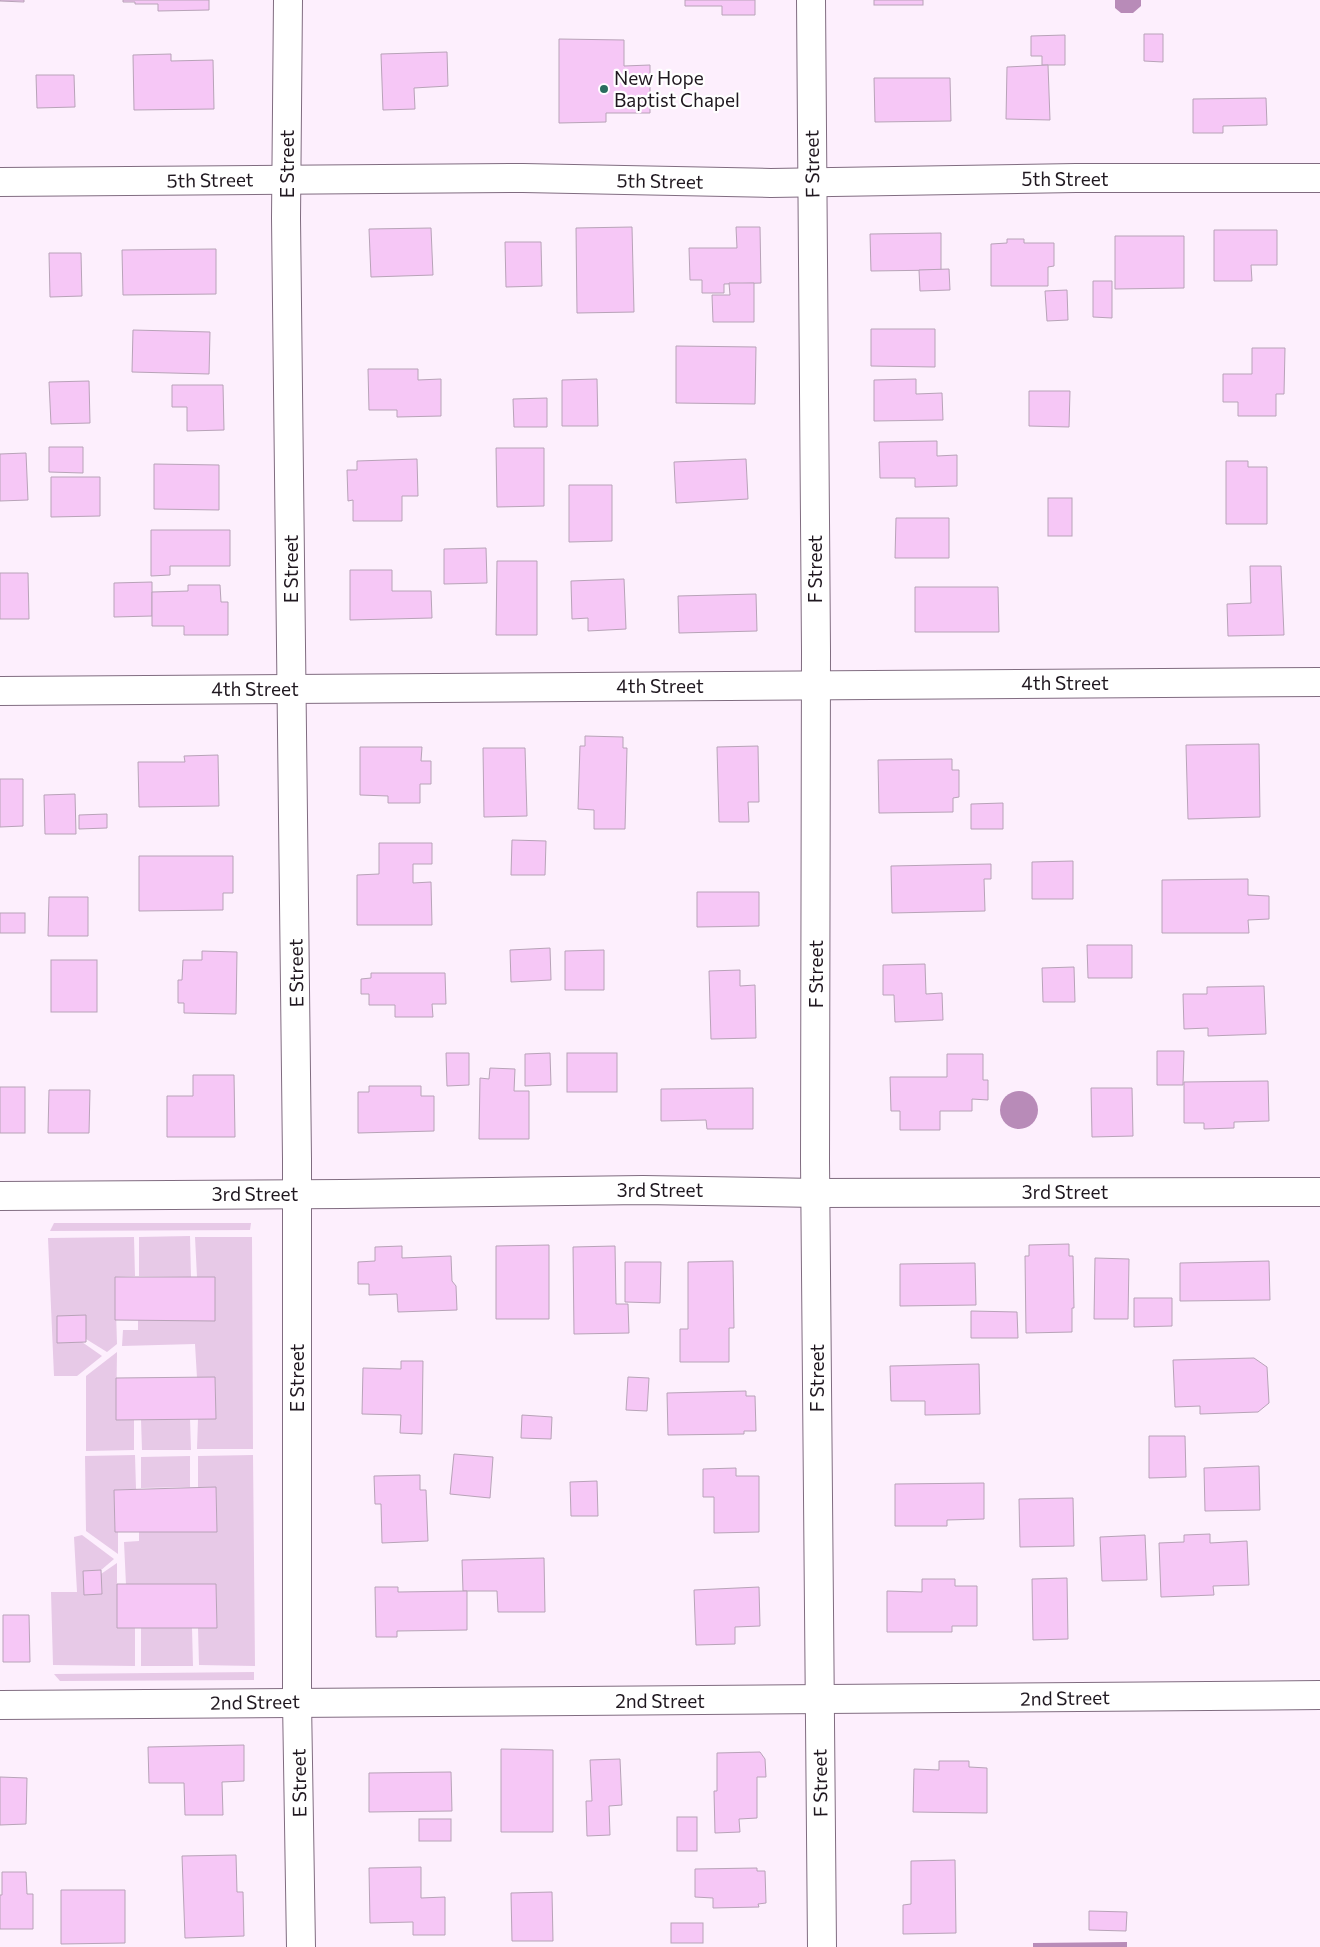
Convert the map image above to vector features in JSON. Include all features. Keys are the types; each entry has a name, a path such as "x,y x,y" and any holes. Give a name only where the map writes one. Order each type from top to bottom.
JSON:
{"street":[{"name":"E Street","path":"288,0 288,179 286,218 297,1194 297,1701 301,1947"},
{"name":"F Street","path":"811,0 816,686 816,1193 822,1947"},
{"name":"5th Street","path":"0,182 523,178 813,183 1076,178 1320,178"},
{"name":"4th Street","path":"0,690 292,690 1320,682"},
{"name":"3rd Street","path":"0,1196 633,1190 816,1193 1320,1192"},
{"name":"2nd Street","path":"0,1705 297,1701 819,1700 1320,1695"}],"shaded area":[{"path":"1115,0 1141,0 1141,6 1133,13 1121,13 1115,8"},
{"path":"1019,1091 1033,1096 1038,1110 1033,1124 1019,1129 1005,1124 1000,1110 1005,1096"},
{"path":"54,1223 251,1223 250,1230 50,1231"},
{"path":"190,1236 191,1277 139,1276 139,1237"},
{"path":"134,1237 135,1276 115,1277 117,1344 107,1352 86,1339 57,1343 82,1342 102,1356 77,1376 54,1376 48,1238"},
{"path":"195,1237 252,1237 253,1449 197,1449 198,1419 216,1419 215,1378 197,1378 195,1344 122,1346 123,1330 138,1330 138,1320 215,1277 197,1277"},
{"path":"117,1352 116,1420 134,1420 134,1450 86,1451 86,1376"},
{"path":"190,1419 191,1450 142,1450 141,1420"},
{"path":"135,1455 136,1489 114,1490 115,1531 118,1532 118,1554 86,1531 85,1456"},
{"path":"253,1455 255,1666 199,1665 198,1628 217,1628 216,1585 126,1585 124,1542 139,1541 139,1532 217,1531 216,1487 198,1487 198,1456"},
{"path":"190,1456 190,1487 141,1488 141,1457"},
{"path":"82,1535 114,1559 100,1571 84,1571 84,1594 102,1594 101,1574 117,1563 117,1628 135,1628 135,1666 53,1665 51,1592 77,1592 74,1537"},
{"path":"141,1628 192,1628 193,1666 141,1666"},
{"path":"254,1672 254,1680 60,1681 54,1674"},
{"path":"1127,1942 1127,1947 1033,1947 1033,1943"}],"building":[{"path":"24,0 24,2 0,1"},
{"path":"123,0 209,0 209,10 158,11 158,4 135,4 135,2 123,2"},
{"path":"685,0 755,0 755,15 722,15 722,6 685,6"},
{"path":"874,0 923,0 923,5 874,5"},
{"path":"1144,34 1163,34 1163,62 1144,61"},
{"path":"1065,35 1065,65 1042,65 1042,56 1031,56 1031,36"},
{"name":"New Hope Baptist Chapel","path":"559,39 624,40 624,66 650,65 650,113 606,113 606,122 559,123"},
{"path":"447,52 448,86 414,88 415,109 383,110 381,54"},
{"path":"171,54 171,61 213,60 214,109 134,110 133,55"},
{"path":"1048,65 1050,120 1006,119 1007,67"},
{"path":"36,75 74,75 75,107 37,108"},
{"path":"874,78 950,78 951,121 875,122"},
{"path":"1266,98 1267,125 1223,126 1223,133 1193,133 1193,99"},
{"path":"632,227 634,312 577,313 576,228"},
{"path":"736,227 760,227 761,283 724,284 724,293 702,293 702,280 690,280 689,248 737,248"},
{"path":"431,228 433,275 371,277 369,229"},
{"path":"1214,230 1277,230 1277,265 1251,265 1252,281 1214,281"},
{"path":"941,233 941,270 871,271 870,234"},
{"path":"1115,236 1184,236 1184,288 1115,289"},
{"path":"1007,239 1024,239 1024,243 1054,243 1054,266 1048,267 1048,286 991,286 991,244 1007,243"},
{"path":"505,242 541,242 542,286 506,287"},
{"path":"216,249 216,294 123,295 122,250"},
{"path":"49,253 81,253 82,296 50,297"},
{"path":"949,269 950,290 920,291 919,270"},
{"path":"1093,281 1112,281 1112,318 1093,317"},
{"path":"729,283 754,283 754,322 713,322 712,295 730,295"},
{"path":"1067,290 1068,320 1047,321 1045,291"},
{"path":"871,329 935,329 935,367 871,366"},
{"path":"133,330 210,332 209,374 132,372"},
{"path":"676,346 756,347 755,404 676,403"},
{"path":"1252,348 1285,348 1284,394 1276,394 1276,416 1238,416 1238,402 1223,402 1223,374 1252,374"},
{"path":"368,369 418,369 418,380 441,379 441,416 397,417 397,410 369,410"},
{"path":"597,379 598,426 562,426 562,380"},
{"path":"916,379 916,394 942,393 943,420 874,421 874,380"},
{"path":"89,381 90,423 51,424 49,382"},
{"path":"172,385 223,385 224,430 187,431 187,407 172,407"},
{"path":"1029,391 1070,391 1069,427 1029,426"},
{"path":"547,398 547,427 514,427 513,399"},
{"path":"937,441 937,456 957,455 957,486 915,487 915,478 880,478 879,442"},
{"path":"49,447 83,447 83,473 49,472"},
{"path":"496,448 544,448 544,506 497,507"},
{"path":"26,453 28,500 0,501 0,454"},
{"path":"417,459 418,496 402,496 402,521 353,521 353,500 348,501 347,470 357,470 357,461"},
{"path":"746,459 748,499 676,503 674,462"},
{"path":"1226,461 1248,461 1248,467 1267,467 1267,524 1226,524"},
{"path":"154,464 219,465 219,510 154,509"},
{"path":"51,477 100,477 100,516 51,517"},
{"path":"569,485 612,485 612,541 569,542"},
{"path":"1048,498 1072,498 1072,536 1048,536"},
{"path":"896,518 949,518 949,558 895,558"},
{"path":"151,530 230,530 230,566 170,566 170,575 151,576"},
{"path":"486,548 487,583 444,584 444,549"},
{"path":"497,561 537,561 537,635 496,635"},
{"path":"1250,566 1281,566 1284,635 1228,636 1227,604 1251,603"},
{"path":"350,570 392,570 392,591 431,591 432,618 350,620"},
{"path":"0,573 28,573 29,619 0,619"},
{"path":"624,579 626,629 588,631 588,618 572,619 571,581"},
{"path":"152,582 152,616 114,617 114,583"},
{"path":"188,585 220,585 221,602 228,602 228,635 184,635 184,626 152,626 152,592 188,591"},
{"path":"915,587 998,587 999,632 915,632"},
{"path":"756,594 757,631 679,633 678,596"},
{"path":"585,736 623,737 623,748 627,748 625,829 594,829 594,810 578,809 580,746 585,746"},
{"path":"1259,744 1260,817 1188,819 1186,745"},
{"path":"758,746 759,802 748,802 749,822 719,822 717,747"},
{"path":"360,747 422,747 421,761 431,761 431,784 420,784 420,803 388,803 388,796 360,795"},
{"path":"483,748 525,748 527,816 484,817"},
{"path":"218,755 219,806 139,807 138,762 185,762 184,756"},
{"path":"952,759 952,770 959,770 959,797 953,798 953,812 879,813 878,760"},
{"path":"0,779 23,779 23,826 0,827"},
{"path":"75,794 76,834 45,834 44,795"},
{"path":"1003,803 1003,829 971,829 971,804"},
{"path":"107,814 107,828 79,829 79,815"},
{"path":"512,840 546,841 545,875 511,875"},
{"path":"379,843 432,843 432,864 413,864 413,883 431,882 432,925 357,925 357,875 379,874"},
{"path":"139,856 233,856 233,893 223,893 223,910 139,911"},
{"path":"1073,861 1073,899 1032,899 1032,862"},
{"path":"991,864 991,879 984,879 985,911 892,913 891,866"},
{"path":"1248,879 1248,895 1269,896 1269,919 1248,920 1249,933 1162,933 1162,880"},
{"path":"697,892 759,892 759,926 697,927"},
{"path":"49,897 88,897 88,936 48,936"},
{"path":"0,913 25,913 25,933 0,933"},
{"path":"1087,945 1132,945 1132,978 1088,978"},
{"path":"550,948 551,980 511,982 510,950"},
{"path":"604,950 604,990 565,990 565,951"},
{"path":"202,951 237,952 236,1014 184,1013 184,1003 178,1003 178,980 182,980 183,960 202,960"},
{"path":"51,960 97,960 97,1012 51,1012"},
{"path":"925,964 926,994 942,993 943,1020 895,1022 894,995 883,995 883,965"},
{"path":"1074,967 1075,1002 1043,1002 1042,968"},
{"path":"740,970 740,986 755,985 756,1038 711,1039 709,971"},
{"path":"371,973 445,973 446,1004 432,1004 433,1017 395,1017 395,1005 369,1005 369,994 361,994 361,979 371,978"},
{"path":"1264,986 1266,1034 1208,1036 1208,1028 1184,1029 1183,994 1207,994 1207,987"},
{"path":"1157,1051 1184,1051 1183,1085 1157,1085"},
{"path":"446,1053 469,1053 469,1085 447,1086"},
{"path":"550,1053 551,1085 525,1086 525,1054"},
{"path":"567,1053 617,1053 617,1092 567,1092"},
{"path":"947,1054 983,1054 983,1080 988,1080 988,1100 972,1099 972,1111 940,1111 940,1130 900,1130 900,1111 891,1111 890,1077 947,1077"},
{"path":"490,1068 515,1069 514,1091 529,1091 529,1139 479,1139 480,1078 489,1079"},
{"path":"193,1075 234,1075 235,1137 167,1137 167,1096 193,1096"},
{"path":"1268,1081 1269,1121 1234,1122 1234,1128 1204,1129 1204,1123 1184,1123 1184,1082"},
{"path":"369,1086 421,1086 421,1096 434,1096 434,1131 358,1133 358,1092 369,1092"},
{"path":"0,1087 25,1087 25,1133 0,1133"},
{"path":"753,1088 753,1129 707,1129 706,1120 661,1121 661,1089"},
{"path":"1091,1088 1132,1088 1133,1136 1092,1137"},
{"path":"49,1090 90,1090 89,1133 48,1133"},
{"path":"1069,1244 1069,1256 1073,1256 1074,1308 1072,1308 1072,1332 1026,1333 1025,1256 1029,1256 1029,1245"},
{"path":"549,1245 549,1319 496,1319 496,1246"},
{"path":"402,1246 402,1258 451,1256 452,1281 456,1286 457,1310 398,1312 397,1294 369,1295 369,1284 358,1284 358,1262 375,1261 375,1247"},
{"path":"615,1246 616,1304 628,1304 629,1333 574,1334 573,1247"},
{"path":"1095,1258 1129,1259 1128,1319 1094,1319"},
{"path":"733,1261 734,1328 729,1328 729,1362 680,1362 680,1329 688,1329 688,1262"},
{"path":"1269,1261 1270,1300 1180,1301 1180,1263"},
{"path":"625,1262 661,1262 660,1303 625,1302"},
{"path":"975,1263 976,1305 900,1306 900,1264"},
{"path":"115,1277 215,1277 215,1321 115,1320"},
{"path":"1134,1298 1172,1298 1172,1326 1134,1327"},
{"path":"971,1311 1017,1312 1018,1338 971,1338"},
{"path":"86,1315 86,1342 57,1343 57,1316"},
{"path":"1254,1358 1267,1367 1269,1403 1258,1412 1200,1414 1200,1406 1175,1407 1173,1360"},
{"path":"401,1361 423,1361 422,1434 400,1433 401,1415 362,1414 363,1368 401,1369"},
{"path":"979,1364 980,1414 925,1415 925,1401 891,1401 890,1366"},
{"path":"215,1377 216,1419 116,1420 116,1378"},
{"path":"628,1377 649,1378 647,1411 626,1410"},
{"path":"746,1391 746,1396 755,1396 756,1431 744,1431 744,1434 668,1435 667,1393"},
{"path":"522,1415 552,1417 551,1439 521,1438"},
{"path":"1149,1436 1185,1436 1186,1477 1149,1478"},
{"path":"454,1454 493,1457 490,1498 450,1494"},
{"path":"1259,1466 1260,1510 1205,1511 1204,1468"},
{"path":"736,1468 736,1476 759,1476 759,1532 714,1533 714,1497 703,1497 703,1469"},
{"path":"420,1475 420,1490 426,1490 428,1541 382,1543 381,1504 375,1504 374,1476"},
{"path":"597,1481 598,1516 571,1516 570,1482"},
{"path":"984,1483 984,1519 947,1520 947,1526 895,1526 895,1484"},
{"path":"216,1487 217,1532 115,1532 114,1490"},
{"path":"1073,1498 1074,1546 1020,1547 1019,1499"},
{"path":"1210,1534 1210,1543 1247,1541 1249,1585 1213,1586 1214,1595 1161,1597 1159,1543 1184,1542 1184,1535"},
{"path":"1145,1535 1147,1580 1102,1581 1100,1537"},
{"path":"544,1558 545,1612 498,1612 497,1591 463,1591 462,1560"},
{"path":"101,1570 102,1594 84,1595 83,1571"},
{"path":"1067,1578 1068,1639 1033,1640 1032,1579"},
{"path":"922,1579 955,1579 955,1586 977,1586 977,1626 952,1626 952,1632 887,1632 887,1591 922,1592"},
{"path":"117,1584 216,1584 217,1628 117,1628"},
{"path":"375,1587 398,1587 398,1592 467,1591 467,1630 397,1631 397,1637 376,1637"},
{"path":"759,1587 760,1626 735,1627 735,1644 696,1645 694,1590"},
{"path":"3,1615 29,1615 30,1662 3,1662"},
{"path":"244,1745 244,1781 222,1782 223,1815 185,1815 184,1783 149,1783 148,1747"},
{"path":"501,1749 553,1750 553,1832 501,1832"},
{"path":"760,1752 765,1759 766,1777 757,1777 757,1818 739,1819 740,1832 715,1833 714,1791 717,1791 717,1753"},
{"path":"620,1759 622,1805 609,1806 610,1835 587,1836 586,1801 592,1801 590,1760"},
{"path":"939,1761 969,1761 969,1767 987,1768 987,1813 913,1812 914,1769 939,1770"},
{"path":"451,1772 452,1811 369,1812 369,1773"},
{"path":"0,1777 27,1778 26,1824 0,1825"},
{"path":"677,1817 697,1817 697,1851 677,1851"},
{"path":"419,1819 451,1819 451,1841 419,1841"},
{"path":"236,1855 237,1892 243,1892 244,1936 185,1938 182,1856"},
{"path":"955,1860 956,1933 903,1934 903,1905 911,1904 911,1861"},
{"path":"421,1867 421,1898 445,1897 445,1935 413,1935 413,1922 370,1923 369,1868"},
{"path":"757,1868 757,1871 765,1871 766,1903 758,1904 759,1907 713,1908 713,1898 695,1897 695,1869"},
{"path":"2,1872 26,1872 27,1894 33,1894 33,1929 0,1929"},
{"path":"61,1890 125,1890 125,1943 61,1944"},
{"path":"552,1892 553,1941 512,1941 511,1893"},
{"path":"1089,1911 1127,1912 1126,1931 1089,1930"},
{"path":"671,1923 703,1923 703,1943 671,1943"}],"place":[{"name":"New Hope Baptist Chapel","path":"604,89"}]}
